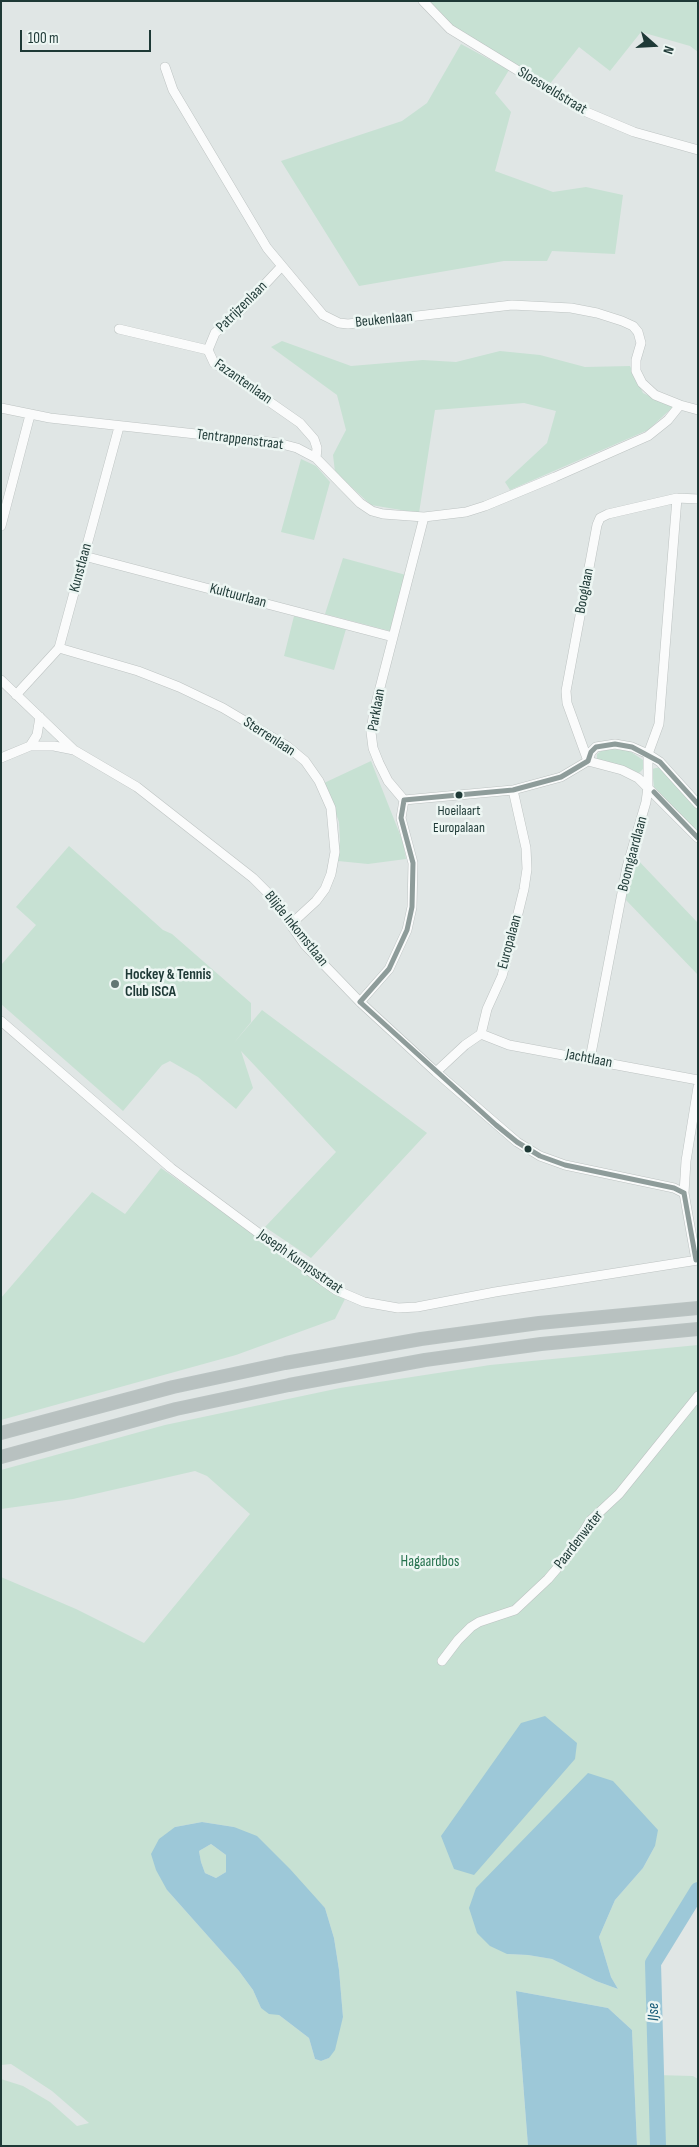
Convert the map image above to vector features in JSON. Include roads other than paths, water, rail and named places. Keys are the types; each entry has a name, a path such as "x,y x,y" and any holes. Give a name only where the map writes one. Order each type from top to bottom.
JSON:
{"highway":[{"path":"1,1433 173,1387 421,1339 645,1311 698,1308"},
{"path":"1,1457 176,1409 289,1385 425,1360 541,1344 698,1330"}],"street":[{"name":"Sloesveldstraat","path":"424,1 450,29 584,111 634,132 698,150"},
{"name":"Beukenlaan","path":"165,67 173,90 267,248 323,315 339,323 348,324 520,305 572,308 597,313 633,326 640,337 636,371 642,383 655,395 680,405"},
{"name":"Patrijzenlaan","path":"208,350 215,333 238,313 281,267"},
{"name":"Fazantenlaan","path":"119,329 208,350 214,364 300,423 314,439 317,448 316,458"},
{"path":"680,405 698,410"},
{"name":"Tentrappenstraat","path":"1,408 30,415 119,427 258,440 297,448 316,458 360,503 372,511 397,516 424,517 466,512 648,436 668,420 680,405"},
{"path":"1,526 30,415"},
{"name":"Kunstlaan","path":"16,695 59,648 119,427"},
{"name":"Booglaan","path":"588,761 567,703 566,691 597,525 600,518 608,514 677,498 698,499"},
{"name":"Boomgaardlaan","path":"590,1060 627,867 646,802 648,754 659,724 677,498"},
{"name":"Parklaan","path":"404,800 388,781 379,763 373,748 371,732 374,711 424,517"},
{"name":"Kultuurlaan","path":"84,556 393,637"},
{"name":"Sterrenlaan","path":"59,648 138,671 180,687 224,708 288,746 305,761 318,781 331,808 335,852 331,874 325,889 316,902 291,924"},
{"path":"1,680 74,750"},
{"path":"30,746 37,735 40,717"},
{"path":"588,761 590,752 596,747 605,745 623,745 648,754 669,771 698,804"},
{"name":"Blijde Inkomstlaan","path":"1,758 30,746 54,746 74,750 136,787 245,872 269,894 305,945 360,1002 436,1072 510,1136 540,1156 565,1166 674,1188 684,1192"},
{"path":"360,1002 388,969 407,930 414,886 413,863 401,818 404,800 513,790 561,777 588,761 630,773 648,787 698,838"},
{"name":"Europalaan","path":"482,1034 487,1009 502,976 524,889 527,869 526,848 513,790"},
{"name":"Joseph Kumpsstraat","path":"1,1021 171,1168 323,1281 336,1290 364,1302 386,1307 417,1307 496,1292 697,1260"},
{"path":"436,1072 466,1045 482,1034"},
{"name":"Jachtlaan","path":"482,1034 509,1045 698,1080"},
{"path":"697,1260 684,1192 686,1161 698,1087"},
{"name":"Paardenwater","path":"442,1661 471,1627 479,1622 515,1610 548,1579 571,1552 590,1522 619,1494 698,1396"}],"water":[{"path":"545,1716 577,1743 575,1759 474,1875 454,1869 441,1836 521,1723"},
{"path":"588,1773 613,1781 658,1830 655,1846 643,1868 615,1900 599,1937 611,1977 618,1989 596,1981 552,1959 507,1954 490,1946 477,1933 469,1908 476,1888"},
{"path":"202,1822 234,1827 257,1836 325,1908 334,1938 343,2017 335,2050 329,2058 321,2061 315,2059 309,2038 279,2015 269,2014 261,2008 253,1990 239,1971 167,1890 156,1870 151,1854 159,1839 175,1827","holes":["211,1844 226,1855 226,1872 216,1878 205,1873 199,1851"]},
{"path":"516,1991 608,2008 632,2030 637,2146 528,2146"}],"waterway":[{"name":"IJse","path":"658,2146 653,1963 698,1890"}],"place":[{"name":"Hoeilaart Europalaan","path":"459,795"},
{"name":"Hockey & Tennis Club ISCA","path":"115,984"}],"park label":[{"name":"Hagaardbos","path":"430,1562"}]}
